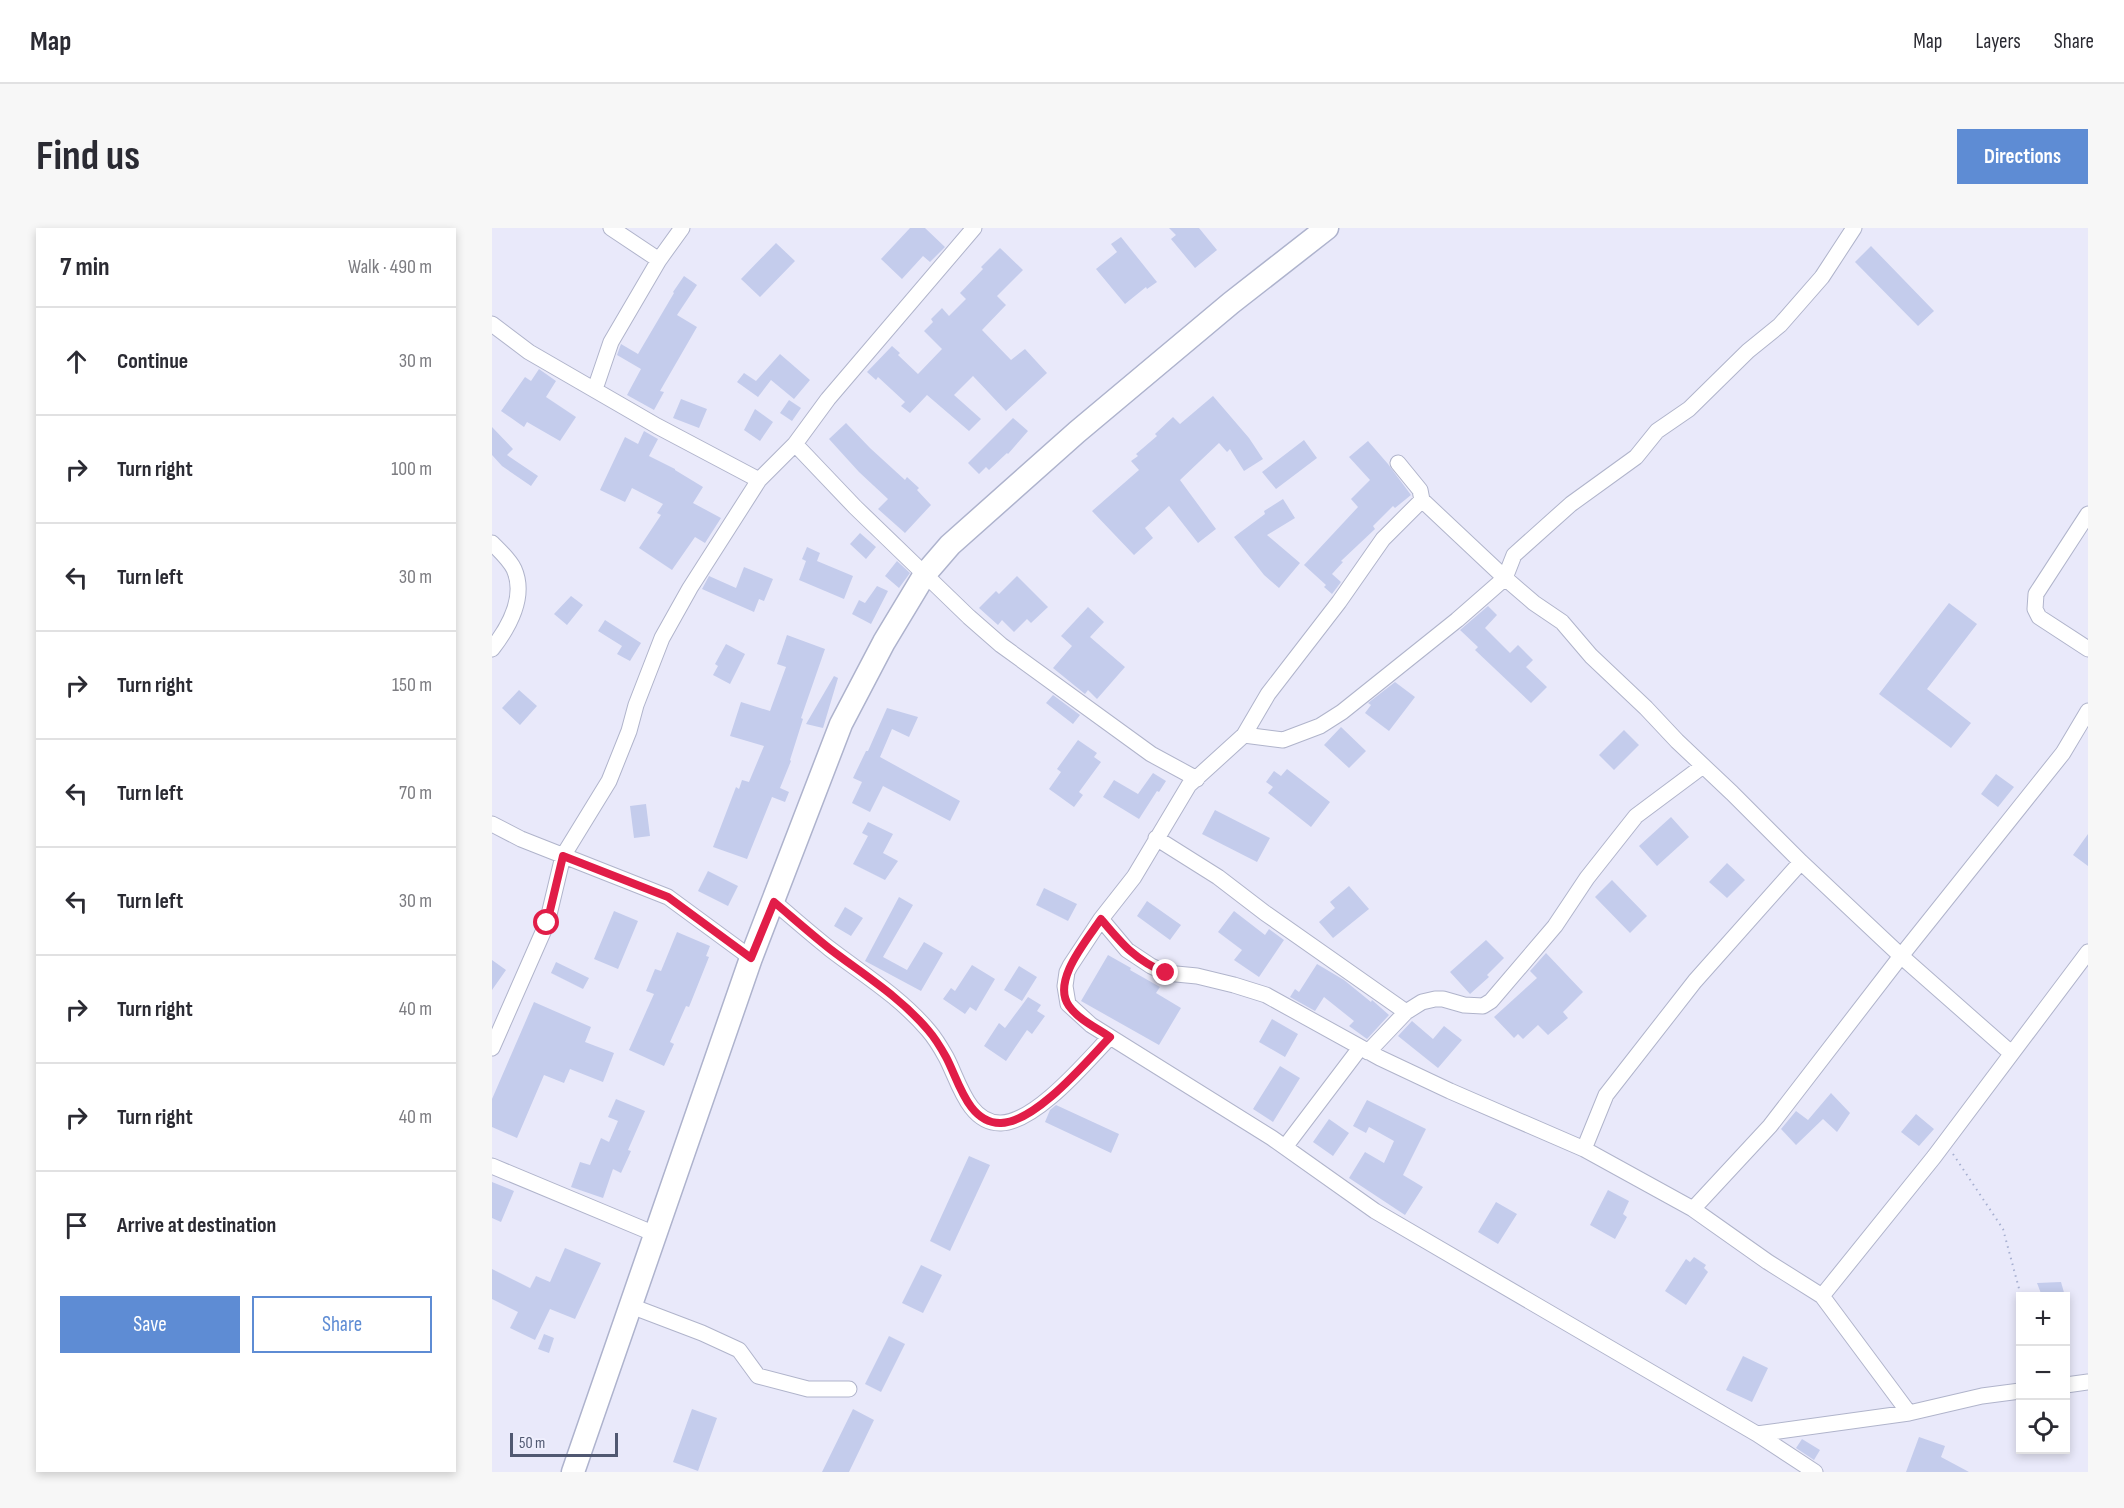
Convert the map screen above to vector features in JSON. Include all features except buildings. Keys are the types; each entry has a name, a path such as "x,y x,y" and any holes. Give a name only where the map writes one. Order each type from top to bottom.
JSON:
{"main road":[{"path":"573,1472 751,958 841,724 884,642 925,574 950,545 1077,432 1231,303 1327,228"}],"street":[{"path":"612,228 659,260"},
{"path":"595,389 611,342 659,260 682,228"},
{"path":"492,1048 547,923 563,856 609,781 662,638 690,588 759,480 795,444 828,399 882,334 975,228"},
{"path":"1244,735 1283,741 1320,726 1342,712 1441,633 1505,578 1514,555 1571,504 1636,457 1657,431 1689,408 1748,351 1780,326 1822,277 1854,228"},
{"path":"492,324 529,352 657,426 759,480"},
{"path":"795,444 855,507 969,617 1010,651 1151,754 1197,779"},
{"path":"1398,463 1420,490 1422,500 1505,578 1534,603 1562,622 1591,656 1801,862 1901,956 2011,1053"},
{"path":"1422,500 1383,539 1339,602 1268,694 1244,735 1189,785 1134,877 1101,919 1067,972 1065,992 1068,1005 1075,1013 1110,1037 1286,1147 1375,1210 1757,1434 1815,1472"},
{"path":"2088,514 2036,594 2035,609 2039,617 2088,649"},
{"path":"492,543 513,567 518,582 518,600 492,648"},
{"path":"1693,1209 1770,1126 1901,956 2063,753 2088,711"},
{"path":"1286,1147 1364,1050 1406,1012 1422,1002 1435,999 1483,1006 1491,1001 1556,926 1587,878 1636,816 1703,766"},
{"path":"492,824 563,856 668,897 751,958"},
{"path":"1156,838 1218,877 1406,1012"},
{"path":"1584,1149 1606,1095 1695,981 1801,862"},
{"path":"774,902 828,947 898,999 929,1031 945,1055 971,1107 990,1121 1001,1123 1020,1119 1058,1091 1110,1037"},
{"path":"1101,919 1126,950 1151,966 1166,973 1197,976 1266,995 1364,1050 1460,1096 1584,1149 1693,1209 1768,1262 1822,1296 1909,1413"},
{"path":"1822,1296 1945,1142 2088,952"},
{"path":"492,1166 655,1234"},
{"path":"631,1306 739,1350 758,1376 808,1389 849,1389"},
{"path":"2070,1384 2088,1382"},
{"path":"1757,1434 1909,1413 1983,1396 2016,1392"}],"path":[{"path":"1945,1142 2003,1230 2020,1292"}],"route":[{"path":"547,923 563,856 668,897 751,958 774,902 828,947 898,999 929,1031 945,1055 971,1107 980,1115 996,1123 1020,1119 1058,1091 1110,1037 1075,1013 1065,997 1067,972 1101,919 1126,950 1136,958 1166,973"}]}
